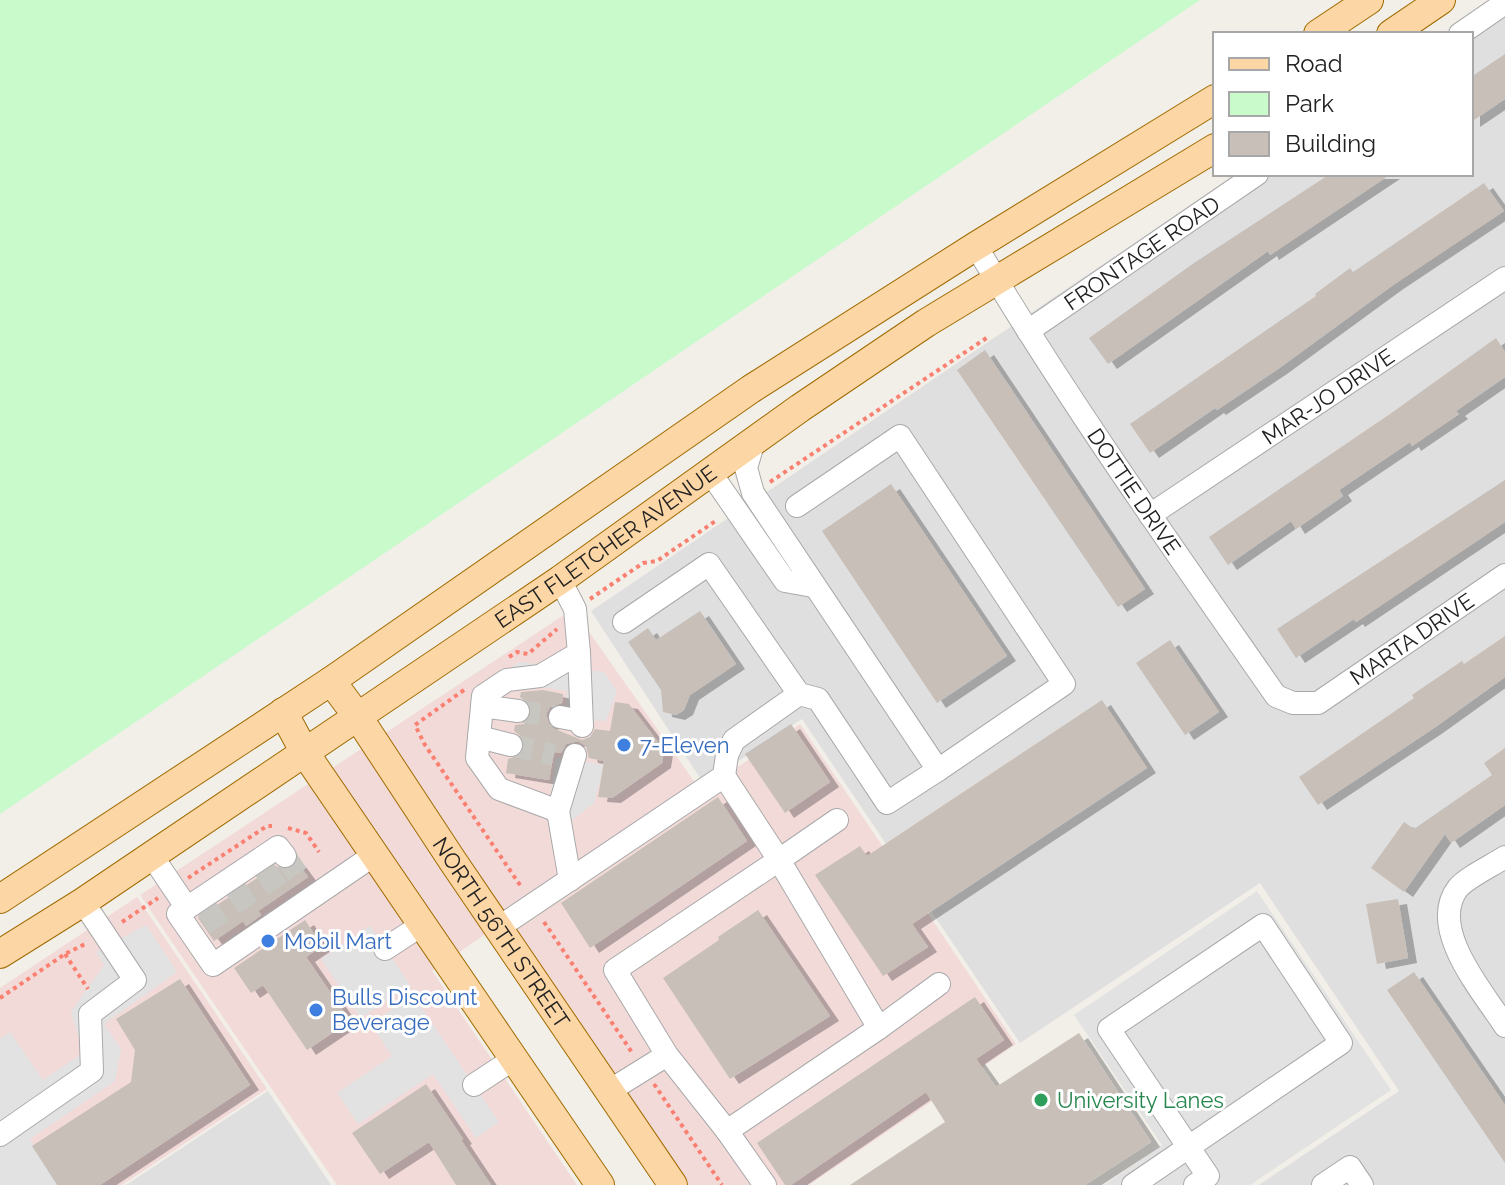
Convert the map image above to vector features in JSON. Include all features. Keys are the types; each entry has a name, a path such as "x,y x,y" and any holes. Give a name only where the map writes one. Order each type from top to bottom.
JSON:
{"main road":[{"path":"1321,32 1369,0"},
{"path":"1394,32 1441,0"},
{"name":"EAST FLETCHER AVENUE","path":"0,899 331,681 751,389 1213,100"},
{"name":"EAST FLETCHER AVENUE","path":"0,954 152,856 560,580 926,323 1213,149"},
{"name":"NORTH 56TH STREET","path":"331,681 673,1185"},
{"path":"283,712 305,753 600,1185"}],"street":[{"path":"1463,32 1505,3"},
{"name":"FRONTAGE ROAD","path":"1028,331 1254,176"},
{"name":"DOTTIE DRIVE","path":"976,246 1028,331 1150,515 1276,696 1293,703 1318,703"},
{"name":"MAR-JO DRIVE","path":"1150,515 1505,278"},
{"path":"624,622 709,564 799,694 818,699 887,803 1064,684 900,436 797,506"},
{"path":"754,441 746,468 753,493 938,770"},
{"path":"710,472 785,581 813,586"},
{"name":"MARTA DRIVE","path":"1318,703 1505,575"},
{"path":"560,580 575,609 579,653 574,721"},
{"path":"558,811 499,789 477,758 483,696 507,680 540,676 579,653"},
{"path":"799,694 734,740 727,755 724,776 779,860 879,1028"},
{"path":"482,706 518,711"},
{"path":"479,737 511,745"},
{"path":"568,756 558,811 570,880"},
{"path":"498,928 724,776"},
{"path":"765,1185 667,1055 615,970 837,820"},
{"path":"285,856 278,847 261,865 233,884 178,914 213,965 230,942 258,922 307,889 374,855"},
{"path":"152,856 198,905"},
{"path":"1505,857 1458,888 1447,917 1453,944 1505,1026"},
{"path":"0,1135 92,1071 90,1014 135,980 83,902"},
{"path":"385,949 423,924"},
{"path":"1133,1185 1189,1147 1341,1043 1263,925 1109,1029 1189,1147 1208,1176 1195,1185"},
{"path":"727,1131 939,984"},
{"path":"609,1091 667,1055"},
{"path":"474,1085 512,1060"},
{"path":"1323,1185 1350,1167 1362,1185"}],"path":[{"path":"753,493 988,337"},
{"path":"603,591 643,563 657,561 735,508"},
{"path":"65,954 92,994"}],"shaded area":[{"path":"1492,0 1505,0 1505,1185 1259,1185 1399,1091 1260,883 1020,1043 802,719 704,784 591,611 1233,176 1473,176 1473,32 1445,32"},
{"path":"573,609 698,787 432,971 577,1185 337,1185 140,895"},
{"path":"519,662 604,672 617,691 606,721 565,720 567,691 515,683 509,669"},
{"path":"800,724 1016,1044 809,1185 688,1185 511,924"},
{"path":"556,757 604,765 594,803 571,821 551,791"},
{"path":"1257,891 1391,1090 1250,1185 1104,1185 1162,1145 1074,1015"},
{"path":"137,897 267,1089 122,1185 0,1185 0,988"},
{"path":"146,925 177,972 104,1024 121,1049 115,1081 30,1139 59,1185 0,1185 0,1039 10,1032 43,1080 83,1053 71,1012 104,965 96,952"},
{"path":"370,926 410,985 361,1018 321,959"},
{"path":"413,995 499,1122 476,1138 433,1074 358,1124 337,1093 392,1056 371,1024"},
{"path":"268,1091 331,1185 126,1185"}],"green space":[{"path":"0,0 1200,0 0,814"}],"building":[{"path":"1505,54 1505,99 1473,121 1473,76"},
{"path":"1327,176 1388,176 1270,255 1268,251 1108,364 1089,338 1194,263"},
{"path":"1484,183 1504,211 1393,285 1278,369 1150,453 1130,424 1316,296 1350,268 1353,272"},
{"path":"1496,338 1505,352 1505,377 1412,446 1410,442 1339,490 1343,496 1296,529 1291,521 1228,565 1209,537"},
{"path":"985,350 1145,589 1118,607 957,370"},
{"path":"1505,480 1505,522 1356,622 1354,619 1296,658 1277,629"},
{"path":"891,484 1007,656 937,703 822,531"},
{"path":"700,611 736,664 690,695 684,710 676,715 663,712 661,690 628,642 648,628 656,640"},
{"path":"1505,636 1505,677 1318,805 1299,777 1414,698 1412,695"},
{"path":"1170,640 1219,712 1185,735 1136,663"},
{"path":"543,690 563,694 562,703 550,707 546,714 550,727 582,740 590,737 595,729 610,731 615,702 629,704 664,750 662,763 612,798 598,797 604,761 589,758 586,746 578,741 566,744 561,753 554,752 549,780 506,773 508,759 520,755 525,748 521,736 514,731 515,725 524,724 532,714 531,705 520,697 521,692"},
{"path":"1102,700 1147,768 912,924 928,947 883,976 815,875 860,846 867,856"},
{"path":"791,724 830,782 785,813 745,754"},
{"path":"1505,748 1505,805 1451,843 1445,834 1404,892 1371,868 1404,822 1414,829 1492,775 1484,763"},
{"path":"718,797 747,841 590,948 561,903"},
{"path":"297,862 308,877 258,911 261,915 246,926 243,921 214,941 198,918 275,866 288,870"},
{"path":"1398,899 1408,958 1377,964 1366,904"},
{"path":"758,910 830,1016 730,1079 663,978"},
{"path":"305,920 322,946 306,957 350,1021 307,1050 263,985 251,993 234,968"},
{"path":"1414,972 1505,1105 1505,1163 1387,990"},
{"path":"180,979 250,1085 100,1185 57,1185 32,1146 131,1082 135,1050 116,1019"},
{"name":"University Lanes","path":"975,997 1004,1040 976,1059 996,1087 1079,1033 1151,1142 1085,1185 850,1185 945,1122 926,1092 791,1185 785,1185 757,1143"},
{"path":"426,1084 491,1185 456,1185 429,1142 380,1174 352,1133"}],"tunnel":[{"path":"518,711 560,717"},
{"path":"511,745 554,755"},
{"path":"285,856 302,881"},
{"path":"265,870 282,895"},
{"path":"236,889 253,915"},
{"path":"207,909 224,934"}],"place":[{"name":"7-Eleven","path":"624,745"},
{"name":"Mobil Mart","path":"268,941"},
{"name":"Bulls Discount Beverage","path":"316,1010"},
{"name":"University Lanes","path":"1041,1100"}]}
